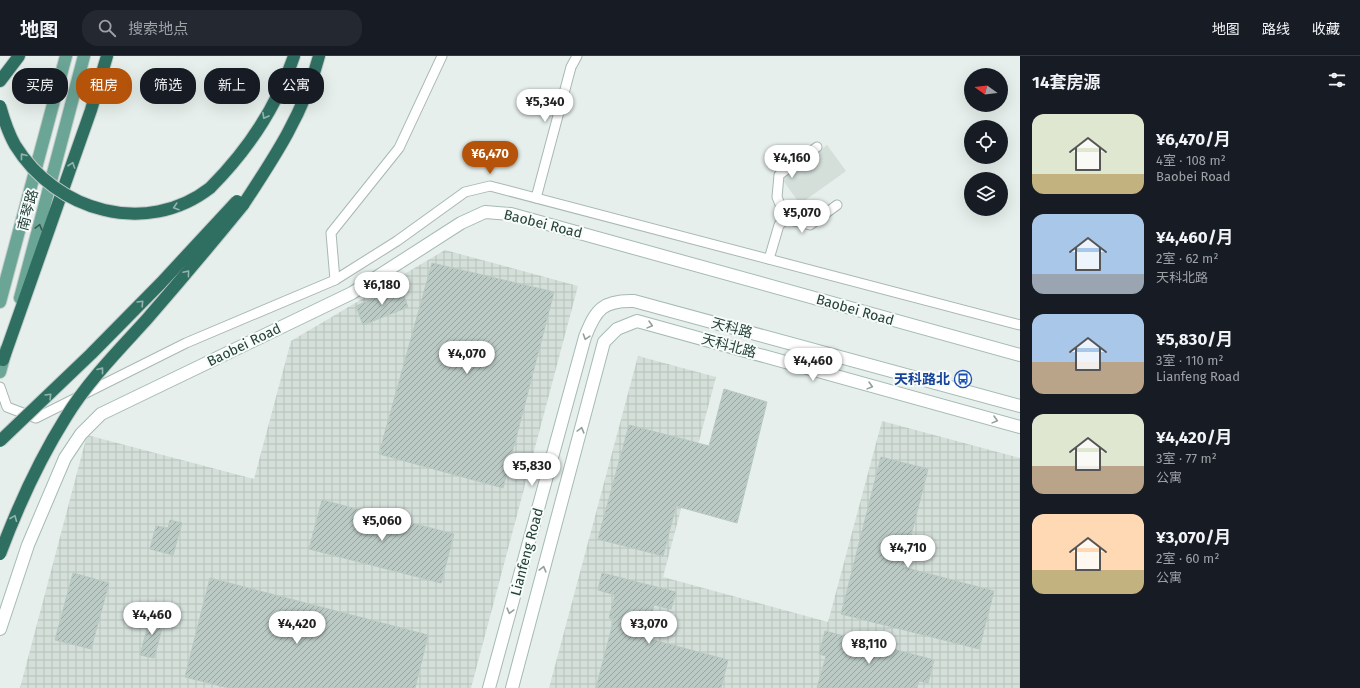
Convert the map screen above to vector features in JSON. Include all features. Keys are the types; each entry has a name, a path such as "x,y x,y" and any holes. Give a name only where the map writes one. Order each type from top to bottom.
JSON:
{"highway":[{"path":"0,81 19,56"},
{"path":"3,360 88,117 106,56"},
{"path":"0,106 8,131 15,146 33,168 69,196 96,208 132,214 156,212 188,203 210,188 237,159 248,145 282,86 294,56"},
{"path":"0,554 32,478 67,416 113,356 185,276 266,170 286,139 301,107 314,74 319,56"},
{"path":"0,441 91,354 240,203"}],"main road":[{"name":"南琴路","path":"0,302 66,56"},
{"name":"南琴路","path":"0,372 84,56"}],"street":[{"path":"335,280 331,233 399,148 442,56"},
{"path":"536,198 571,67 577,56"},
{"path":"786,219 777,197 779,175 817,147"},
{"path":"0,437 186,343 335,280 397,241 465,192 490,186 1020,325"},
{"path":"786,219 810,225 837,205"},
{"name":"Baobei Road","path":"0,629 28,545 65,458 81,434 100,414 352,293 461,223 486,212 510,214 1020,355"},
{"path":"769,259 779,225 786,219"},
{"name":"天科路","path":"606,305 622,300 634,301 1020,406"},
{"name":"Lianfeng Road","path":"489,688 586,337 594,316 606,305"},
{"name":"天科北路","path":"604,342 618,329 637,321 1020,427"},
{"name":"Lianfeng Road","path":"512,688 604,342"},
{"path":"0,387 7,407 36,418"}],"shaded area":[{"path":"827,145 846,171 800,204 782,179"},
{"path":"445,250 578,286 471,688 20,688 87,435 254,479 291,341"},
{"path":"638,356 716,377 663,577 828,622 882,421 1020,458 1020,688 549,688"}],"building":[{"path":"432,263 554,292 503,488 379,454"},
{"path":"401,288 408,307 363,325 356,306"},
{"path":"724,389 767,402 737,523 676,506 663,556 598,539 629,425 709,446"},
{"path":"881,457 928,469 903,567 994,591 979,649 841,614"},
{"path":"322,500 454,534 441,583 309,549"},
{"path":"170,520 182,523 173,555 150,549 156,526 168,528"},
{"path":"73,573 109,583 91,649 55,640"},
{"path":"602,573 676,592 671,609 654,605 646,638 728,660 721,688 596,688 614,619 609,618 615,595 598,590"},
{"path":"210,578 428,635 415,688 228,688 185,677"},
{"path":"151,614 165,618 154,658 140,655"},
{"path":"825,631 934,660 928,683 919,681 917,688 817,688 826,656 819,654"}],"place":[{"name":"天科路北","path":"963,379"}]}
